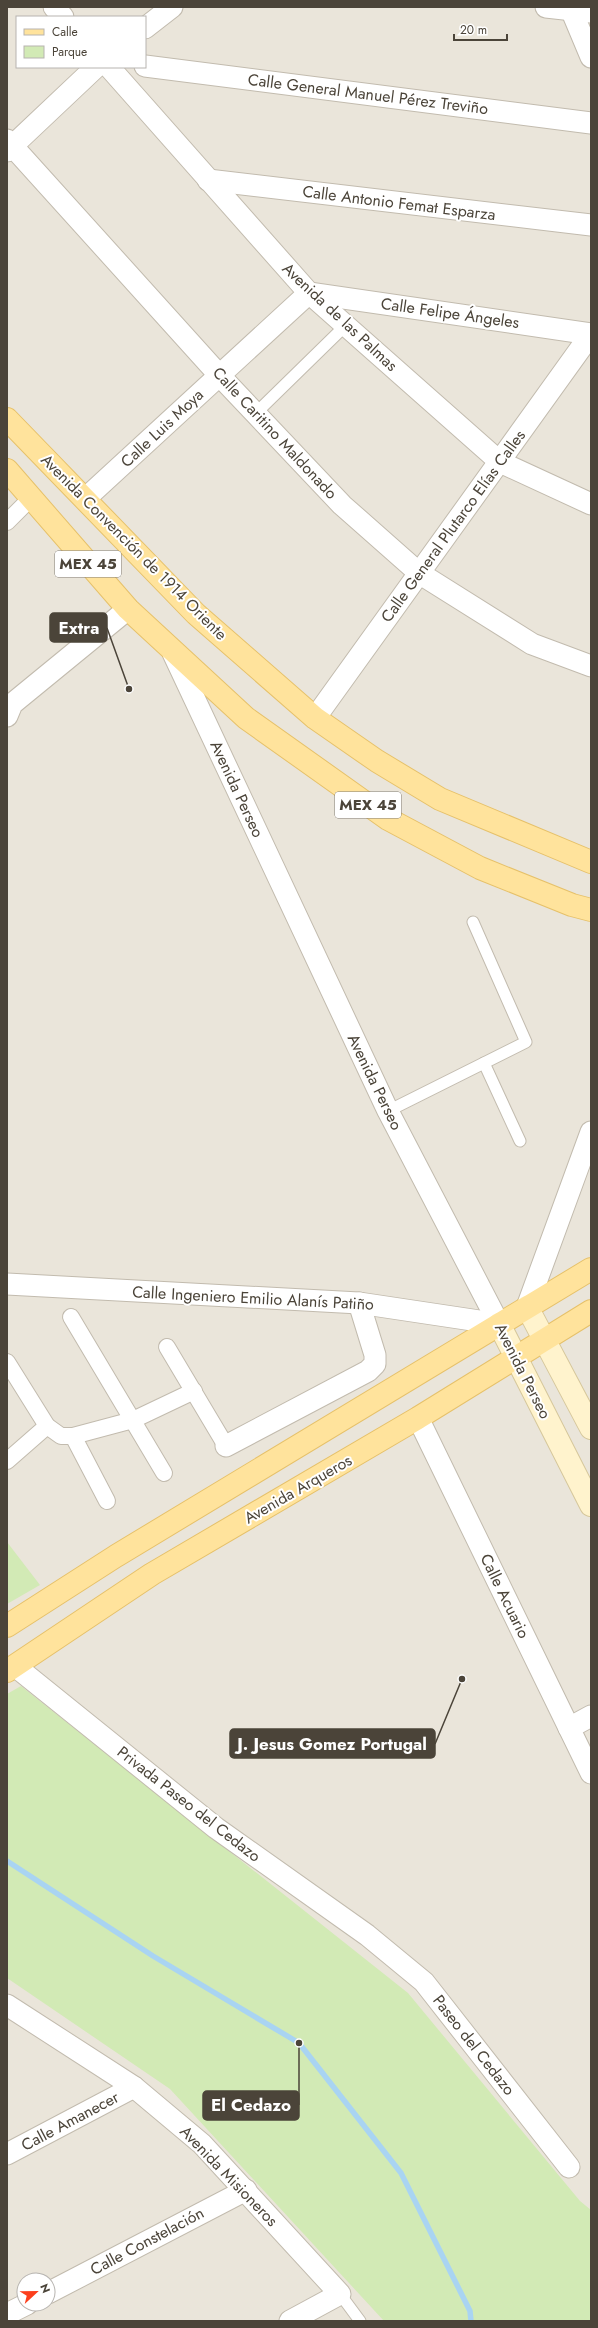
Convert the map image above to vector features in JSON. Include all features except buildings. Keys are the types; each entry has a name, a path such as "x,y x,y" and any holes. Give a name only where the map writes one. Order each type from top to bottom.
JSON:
{"main road":[{"name":"Avenida Convención de 1914 Oriente","path":"7,419 25,439 86,498 196,614 315,718 377,761 440,798 591,862"},
{"name":"MEX 45","path":"7,470 128,610 173,653 246,718 388,819 480,868 572,905 591,910"},
{"path":"7,1626 116,1556 591,1269"},
{"name":"Avenida Perseo","path":"527,1307 591,1428"},
{"name":"Avenida Arqueros","path":"11,1669 152,1574 418,1418 591,1311"},
{"name":"Avenida Perseo","path":"499,1324 591,1505"}],"street":[{"path":"54,7 62,16"},
{"path":"146,27 172,7"},
{"path":"546,7 577,9 591,57"},
{"name":"Calle General Manuel Pérez Treviño","path":"146,66 591,123"},
{"path":"9,146 95,68"},
{"name":"Avenida de las Palmas","path":"111,68 309,293 500,462 591,504"},
{"name":"Calle Caritino Maldonado","path":"9,146 220,376 342,505 419,573 532,644 591,666"},
{"name":"Calle Antonio Femat Esparza","path":"208,180 591,225"},
{"name":"Calle Luis Moya","path":"86,498 309,293"},
{"name":"Calle Felipe Ángeles","path":"309,293 591,334"},
{"name":"Calle General Plutarco Elías Calles","path":"315,718 591,334"},
{"path":"7,522 31,498"},
{"path":"7,716 12,704 128,610"},
{"name":"Avenida Perseo","path":"173,653 388,1112 499,1324"},
{"path":"527,1307 591,1132"},
{"name":"Calle Ingeniero Emilio Alanís Patiño","path":"7,1284 359,1303 499,1324"},
{"path":"167,1346 226,1446 368,1371 375,1364 375,1355 359,1303"},
{"path":"71,1317 164,1473"},
{"path":"7,1362 47,1426 61,1436 73,1436 133,1420 194,1391"},
{"name":"Calle Acuario","path":"418,1418 591,1773"},
{"path":"7,1461 47,1426"},
{"path":"73,1436 106,1501"},
{"name":"Privada Paseo del Cedazo","path":"11,1669 216,1828 367,1935"},
{"path":"569,1728 591,1716"},
{"name":"Paseo del Cedazo","path":"367,1935 424,1982 569,2167"},
{"name":"Avenida Misioneros","path":"12,2015 134,2087 202,2144 246,2190 340,2294"},
{"name":"Calle Amanecer","path":"7,2154 134,2087"},
{"name":"Calle Constelación","path":"56,2289 246,2190"},
{"path":"290,2321 340,2294"},
{"path":"7,2314 16,2310"}],"lane":[{"path":"256,413 346,325"},
{"path":"388,1112 526,1042 473,922"},
{"path":"484,1064 520,1140"},
{"path":"340,2294 360,2321"}],"shaded area":[{"path":"7,7 591,7 591,2321 7,2321"}],"green space":[{"path":"7,1542 40,1585 7,1604"},
{"path":"21,1686 408,1993 580,2201 591,2210 591,2321 384,2321 170,2089 7,1978 7,1694"}],"waterway":[{"path":"7,1861 153,1956 299,2043 401,2173 470,2311 471,2321"}],"place":[{"name":"Extra","path":"129,689"},
{"name":"J. Jesus Gomez Portugal","path":"462,1679"},
{"name":"El Cedazo","path":"299,2043"}]}
